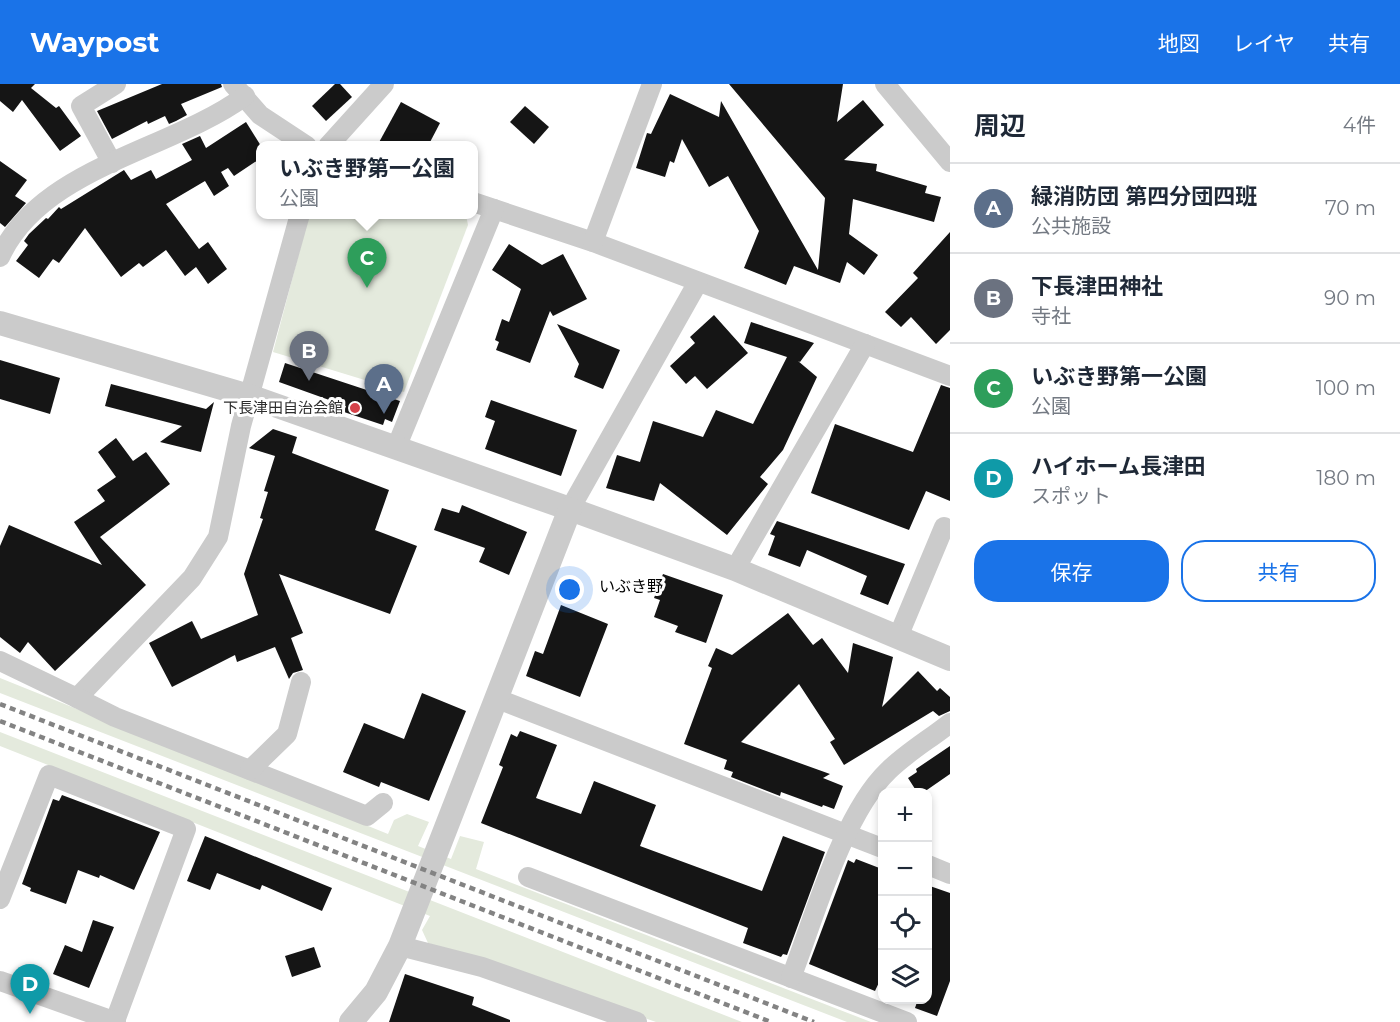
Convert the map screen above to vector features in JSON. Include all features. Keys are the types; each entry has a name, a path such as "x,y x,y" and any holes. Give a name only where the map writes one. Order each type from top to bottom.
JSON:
{"street":[{"path":"112,163 81,106 116,84"},
{"path":"333,141 384,84"},
{"path":"593,242 652,84"},
{"path":"885,84 949,159"},
{"path":"0,257 36,209 68,183 226,110 239,90 260,115 299,141"},
{"path":"478,203 593,242 950,376"},
{"path":"396,448 494,209"},
{"path":"77,698 192,578 218,537 249,396 299,219"},
{"path":"351,1022 376,992 400,946 570,509 698,282"},
{"path":"0,323 249,396 570,509 735,569 950,660"},
{"path":"735,569 865,344"},
{"path":"898,637 944,527"},
{"path":"0,661 115,717 367,816 383,803"},
{"path":"250,770 287,734 301,682"},
{"path":"495,698 878,846"},
{"path":"791,978 846,834 864,799 888,771 950,723"},
{"path":"0,898 49,775 186,829 115,1022 0,981"},
{"path":"932,867 950,874"},
{"path":"528,877 907,1022"},
{"path":"400,946 482,967 638,1022"}],"shaded area":[{"path":"308,219 467,219 468,225 404,392 273,352"},
{"path":"0,678 388,834 394,820 407,814 429,822 418,846 451,859 460,836 484,842 476,869 871,1022 847,1022 0,693"},
{"path":"0,732 742,1022 656,1022 428,943 422,930 430,916 0,746"}],"building":[{"path":"0,84 35,84 31,88 56,108 59,106 81,136 60,151 22,100 13,112 0,101"},
{"path":"162,84 221,84 222,87 181,104 187,115 176,121 169,124 165,116 148,124 147,121 112,139 97,111"},
{"path":"335,84 340,84 352,97 326,121 312,106"},
{"path":"729,84 843,84 837,122 863,100 884,125 844,160 877,164 876,171 927,186 925,193 941,197 934,222 853,199 849,234 878,255 864,275 847,262 840,283 794,266 786,285 744,268 759,231 728,176 709,187 682,139 674,163 670,161 665,177 636,168 647,133 651,134 670,94 719,117 721,101 818,270 825,198"},
{"path":"401,102 440,123 431,141 380,141"},
{"path":"525,106 549,127 534,144 510,122"},
{"path":"246,122 258,141 256,141 256,161 234,176 228,168 221,172 229,186 214,196 205,181 166,204 199,249 208,242 227,269 208,284 196,267 185,276 166,250 143,267 139,263 121,277 85,228 59,263 53,259 39,278 16,261 28,245 24,241 29,234 59,207 61,209 124,170 131,180 151,170 156,179 192,160 182,144 200,136 206,148"},
{"path":"0,161 27,180 15,196 26,203 5,227 0,223"},
{"path":"950,232 950,330 936,344 911,317 901,327 885,312 918,278 913,273"},
{"path":"509,244 542,265 563,254 587,299 553,316 550,311 530,363 496,350 499,342 495,340 502,319 509,322 521,289 492,270"},
{"path":"714,315 748,353 707,389 695,376 686,384 670,366 695,343 690,337"},
{"path":"751,322 814,343 800,362 798,361 817,377 783,450 760,477 768,484 727,535 660,483 654,501 606,488 617,455 640,462 653,421 703,437 716,410 753,424 787,357 744,343"},
{"path":"557,324 620,350 603,389 574,377 579,364"},
{"path":"0,360 60,378 50,414 0,399"},
{"path":"285,363 400,401 392,422 385,419 383,425 344,412 346,406 279,382"},
{"path":"111,384 206,409 214,402 201,452 160,442 182,426 105,406"},
{"path":"941,385 950,388 950,501 926,491 909,530 811,493 835,424 913,452"},
{"path":"491,400 577,430 561,476 485,449 495,421 485,417"},
{"path":"273,429 297,437 292,453 389,490 375,530 417,546 390,614 279,574 303,633 291,638 303,670 293,673 289,679 275,647 237,662 235,655 172,687 149,643 192,621 201,639 258,615 244,574 263,519 260,518 268,492 264,491 275,456 249,448"},
{"path":"116,438 133,461 146,452 170,484 100,537 146,585 55,671 28,642 20,653 0,637 0,546 9,525 102,565 74,522 105,501 97,490 116,477 98,452"},
{"path":"462,505 527,532 509,575 479,562 485,548 434,530 442,508 459,513"},
{"path":"777,521 905,564 888,605 860,594 867,576 807,550 800,567 768,555 775,536 770,534"},
{"path":"663,574 723,595 706,643 675,632 678,626 654,617 660,600 654,598"},
{"path":"561,605 608,624 580,697 526,676 535,651 543,654"},
{"path":"788,613 813,645 822,638 848,673 853,643 893,657 882,707 918,671 937,691 940,688 950,697 950,711 939,716 933,711 844,765 830,742 835,739 799,684 741,742 830,774 823,778 843,786 834,809 781,792 780,796 731,777 733,772 724,769 727,760 684,744 712,668 708,666 716,648 732,655"},
{"path":"422,693 466,711 429,801 381,782 379,787 343,772 364,723 404,739"},
{"path":"520,731 557,745 536,798 581,814 594,781 656,805 640,846 762,891 783,836 825,852 787,955 783,954 781,957 743,943 748,928 481,823 503,767 499,765 511,734 517,737"},
{"path":"950,746 950,774 930,788 914,788 908,778 917,772 916,769"},
{"path":"62,795 160,832 134,890 100,875 99,878 78,870 66,904 30,891 31,888 22,884 53,799 59,801"},
{"path":"205,836 332,888 322,911 262,885 260,890 217,873 210,890 187,881"},
{"path":"856,859 878,867 878,985 875,991 809,964 848,860 854,863"},
{"path":"932,887 950,893 950,981 937,1016 915,1008 916,1004 932,1004"},
{"path":"93,920 114,927 89,988 53,974 65,945 82,952"},
{"path":"314,947 321,967 292,977 285,956"},
{"path":"405,974 474,997 472,1005 510,1020 510,1022 389,1022"}],"railway":[{"path":"0,704 814,1022"},
{"path":"0,721 771,1022"}],"place":[{"name":"いぶき野第一公園","path":"367,288"},
{"name":"下長津田神社","path":"309,381"},
{"name":"下長津田自治会館","path":"355,408"},
{"name":"緑消防団 第四分団四班","path":"384,414"},
{"name":"ハイホーム長津田","path":"30,1014"}],"district":[{"name":"いぶき野","path":"631,586"}]}
